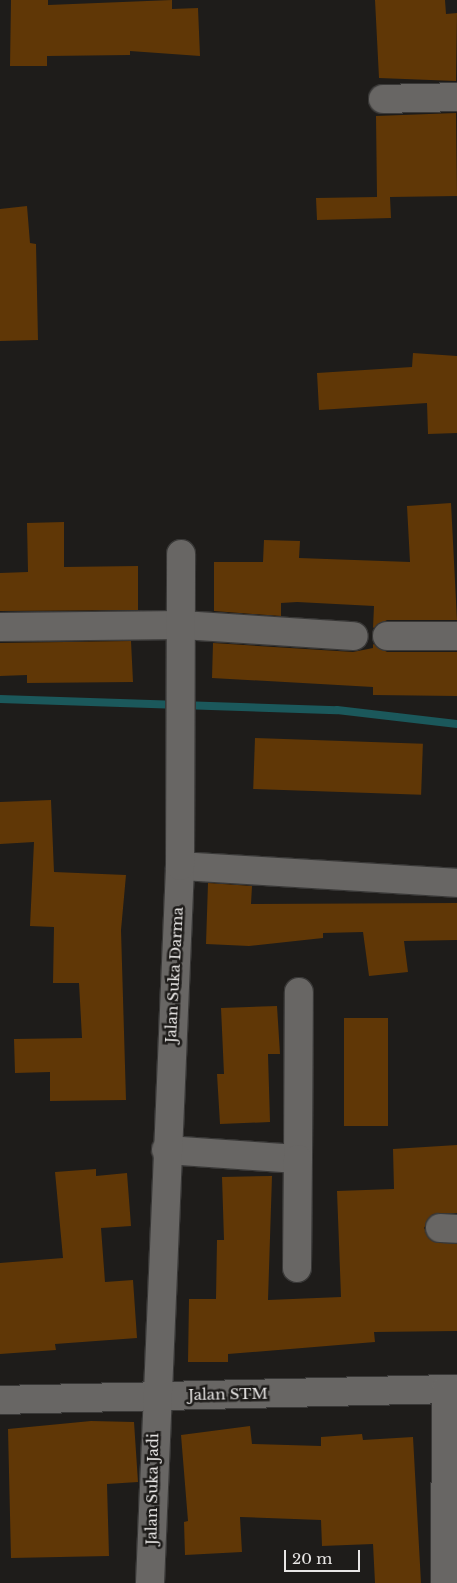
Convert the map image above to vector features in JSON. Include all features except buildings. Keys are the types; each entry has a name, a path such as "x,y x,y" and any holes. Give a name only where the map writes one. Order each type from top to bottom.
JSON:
{"street":[{"path":"384,99 457,97"},
{"name":"Jalan Suka Darma","path":"154,1396 180,866 181,554"},
{"path":"0,627 182,625 354,636"},
{"path":"387,636 457,636"},
{"path":"180,866 457,883"},
{"path":"297,1268 299,992"},
{"path":"166,1150 298,1159"},
{"path":"445,1583 451,1389"},
{"name":"Jalan STM","path":"0,1400 451,1389"},
{"name":"Jalan Suka Jadi","path":"150,1583 154,1396"}],"waterway":[{"path":"0,699 337,710 457,724"}]}
